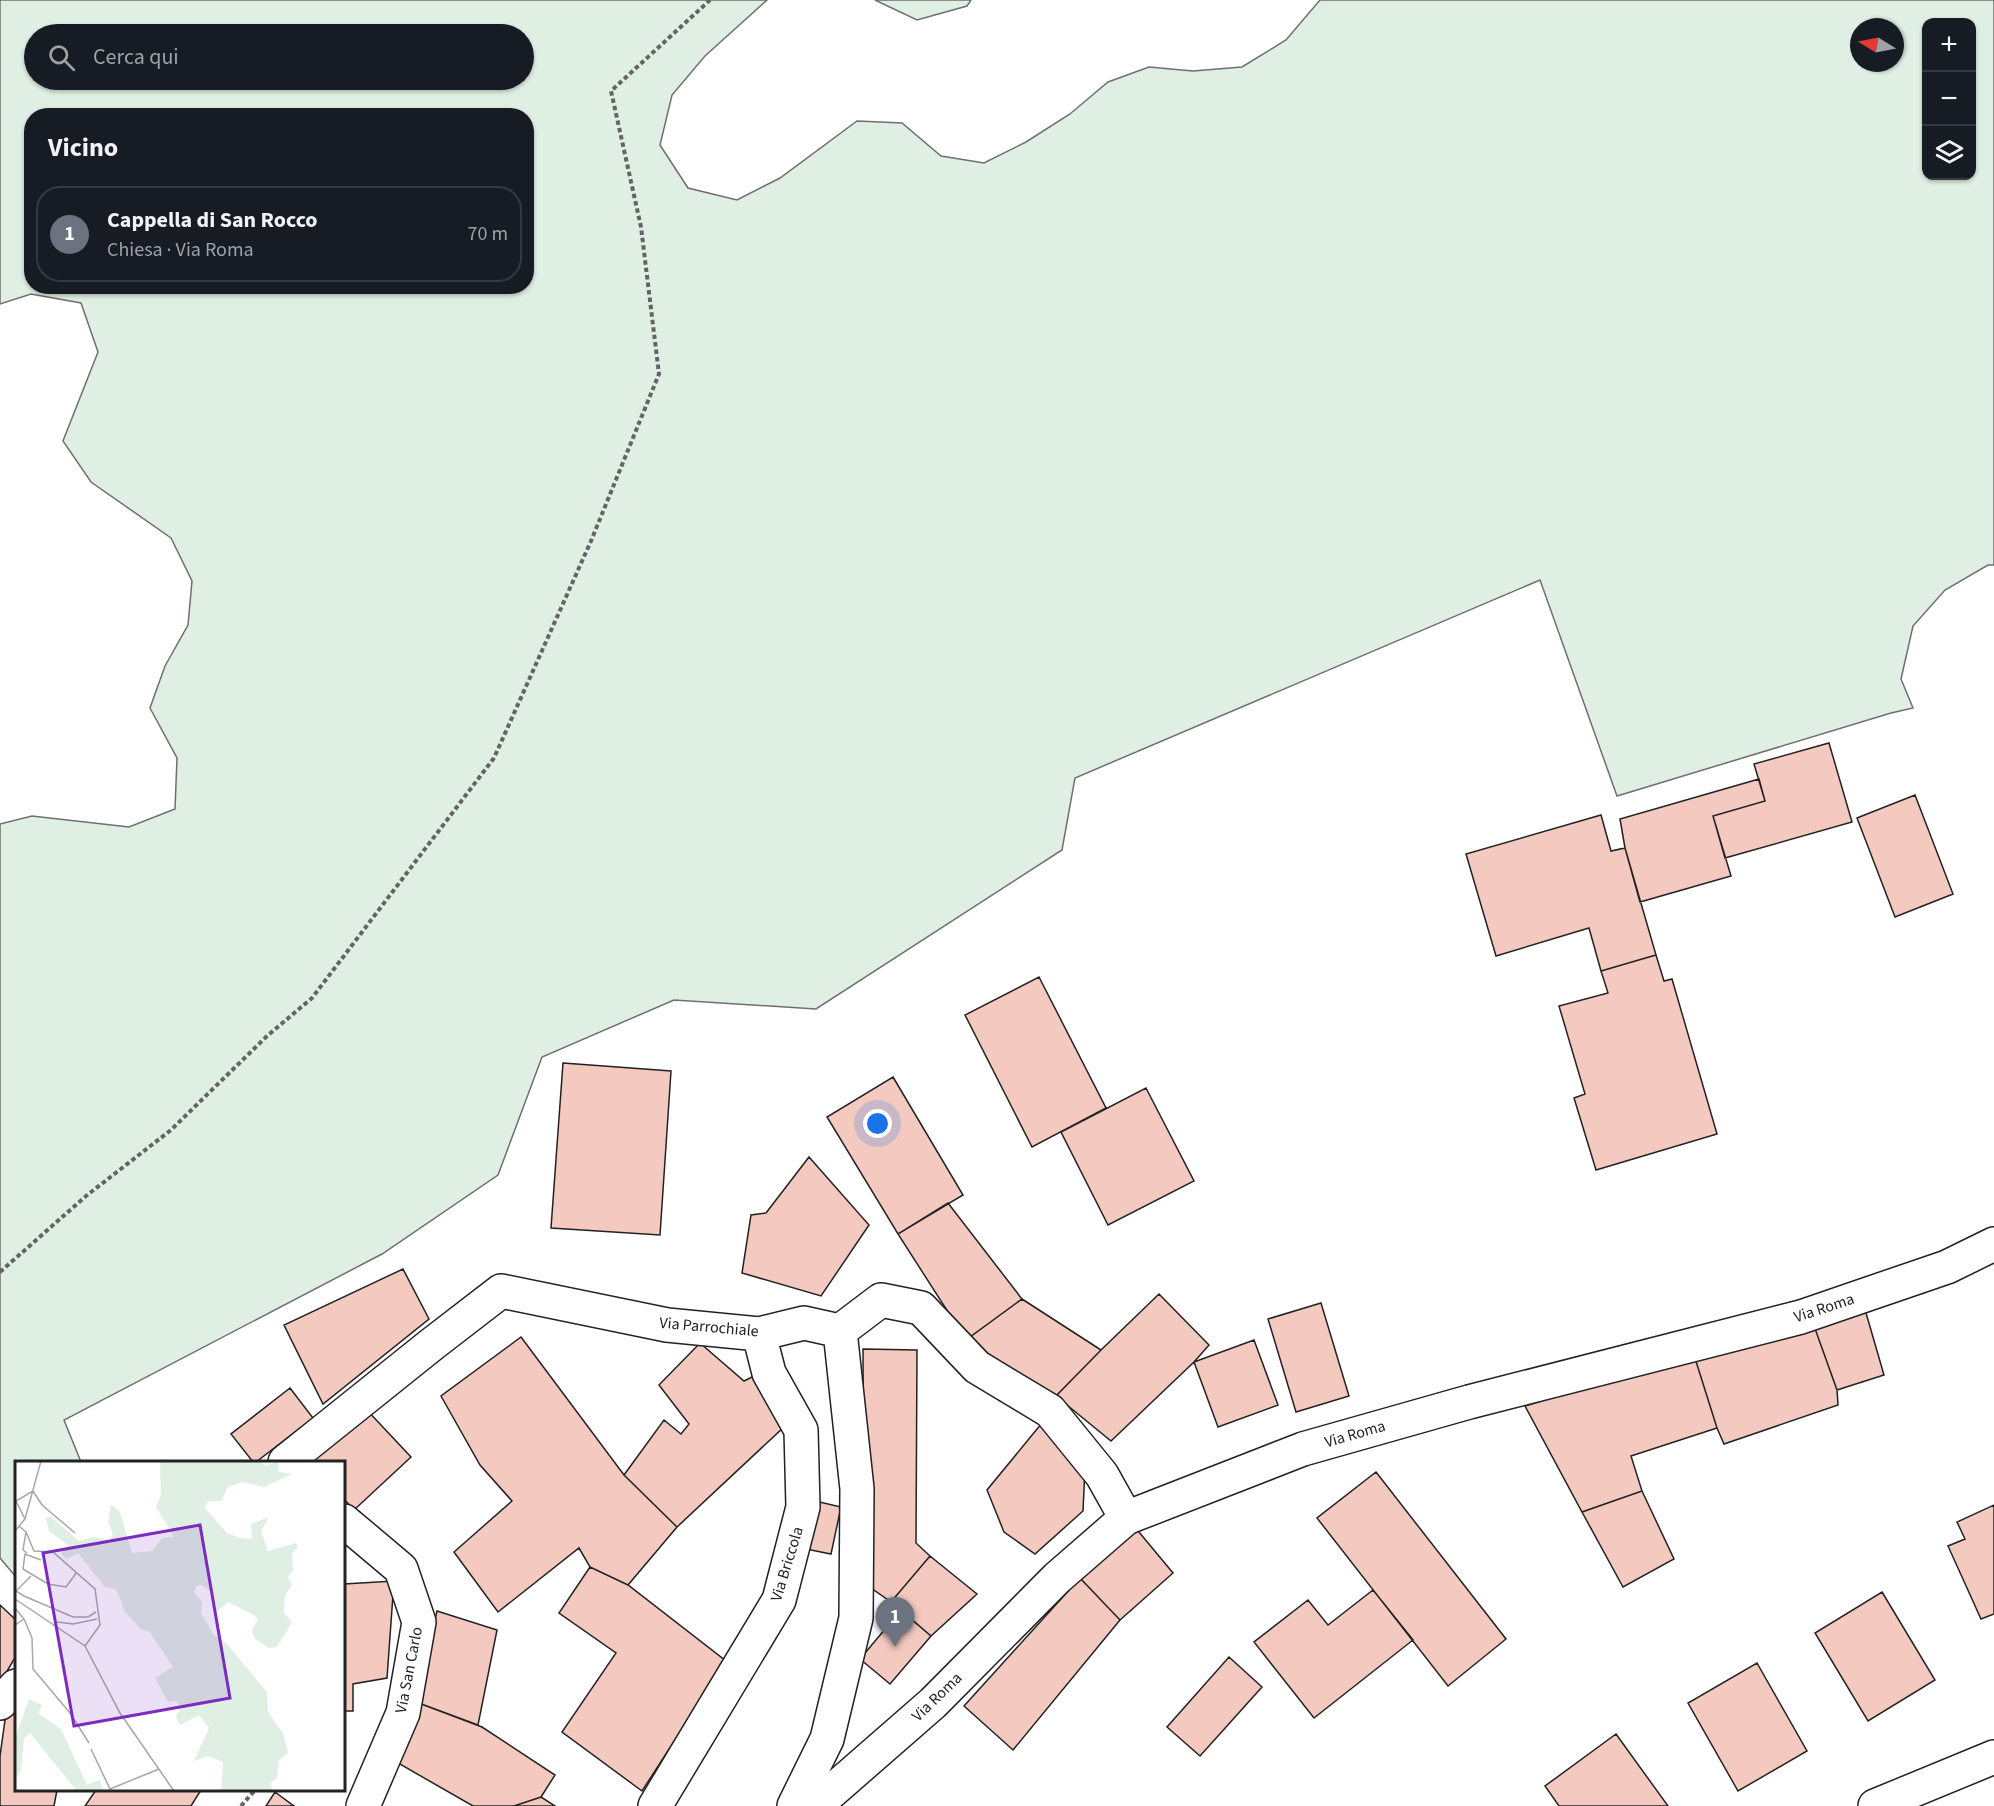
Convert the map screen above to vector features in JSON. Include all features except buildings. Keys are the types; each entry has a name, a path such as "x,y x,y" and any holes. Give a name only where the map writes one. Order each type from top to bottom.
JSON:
{"street":[{"name":"Via Roma","path":"815,1806 933,1703 1057,1578 1126,1518 1303,1449 1468,1402 1801,1317 1947,1267 1994,1244"},
{"name":"Via Parrochiale","path":"286,1461 501,1291 667,1325 759,1334 804,1323 840,1331"},
{"path":"794,1806 827,1739 856,1618 856,1489 840,1331 881,1300 921,1308 977,1367 1050,1411 1102,1475 1126,1518"},
{"name":"Via Briccola","path":"655,1806 778,1600 803,1507 801,1431 769,1373 759,1334"},
{"name":"Via San Carlo","path":"345,1522 401,1569 419,1622 403,1713 363,1806"},
{"path":"0,1703 15,1687"},
{"path":"1875,1806 1994,1758"}],"path":[{"path":"0,1272 86,1196 171,1130 267,1036 312,998 383,908 494,758 591,541 659,374 641,227 611,91 710,0"},
{"path":"241,1806 254,1791"}],"green space":[{"path":"0,0 767,0 705,56 672,95 660,145 688,188 737,200 780,178 857,121 902,123 941,156 984,163 1026,142 1070,114 1108,82 1149,67 1193,71 1242,67 1286,40 1320,0 1994,0 1994,565 1988,565 1945,590 1913,626 1901,679 1913,708 1617,796 1540,580 1075,778 1062,850 816,1009 674,1000 542,1057 498,1175 382,1254 64,1420 81,1461 15,1461 15,1576 0,1558 0,824 32,816 129,827 175,809 177,758 150,708 165,666 188,625 192,581 171,538 91,482 63,441 98,352 81,303 31,294 0,304"},
{"path":"875,0 971,0 967,6 917,20"}],"place":[{"name":"Cappella di San Rocco","path":"895,1647"}]}
